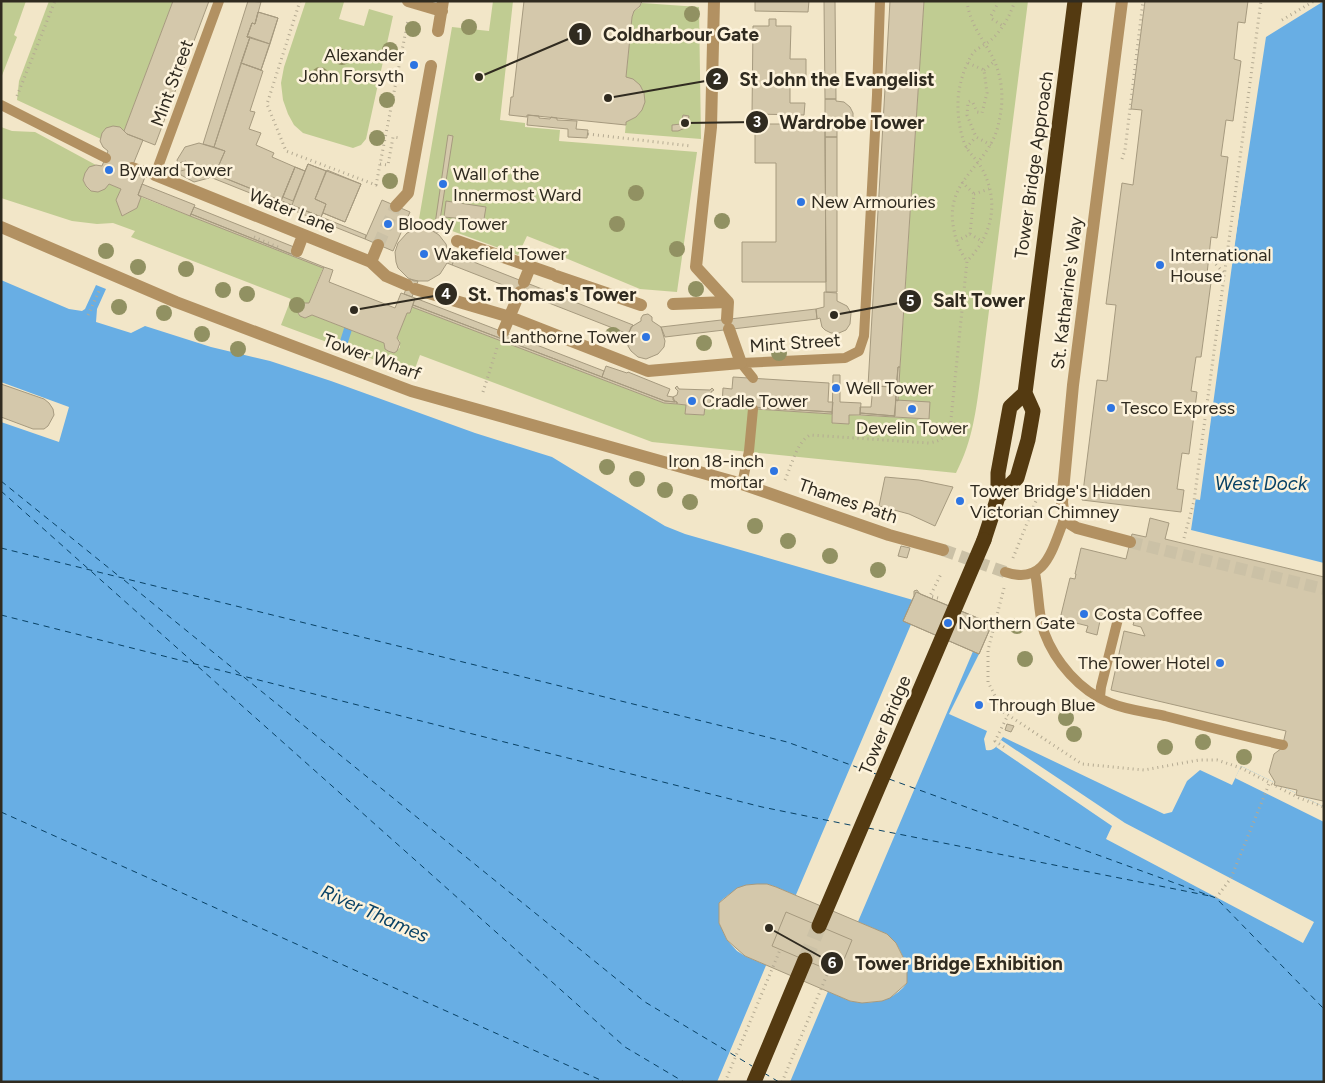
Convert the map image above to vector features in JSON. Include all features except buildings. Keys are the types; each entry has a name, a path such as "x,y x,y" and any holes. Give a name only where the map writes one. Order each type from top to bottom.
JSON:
{"highway":[{"name":"Tower Bridge Approach","path":"998,497 1017,478 1028,440 1033,411 1025,393 1075,1"},
{"name":"Tower Bridge Approach","path":"984,540 998,497 998,473 1010,408 1025,393"},
{"name":"Tower Bridge","path":"819,926 984,540"},
{"path":"754,1082 805,960"}],"street":[{"path":"714,1 711,127 696,267 728,302 728,324 741,363"},
{"name":"St. Katharine's Way","path":"1064,520 1062,502 1073,386 1122,1"},
{"path":"410,2 442,6 438,30"},
{"path":"396,206 408,193 431,66"},
{"name":"Water Lane","path":"155,175 371,262 386,276 411,287 510,318 648,371 741,363"},
{"path":"197,207 202,194"},
{"name":"Tower Wharf","path":"1,227 176,302 411,391 742,484"},
{"path":"297,251 303,235"},
{"path":"457,241 640,305"},
{"path":"371,262 378,245"},
{"path":"502,336 530,267"},
{"path":"673,304 728,302"},
{"name":"Thames Path","path":"742,484 890,535 943,550"},
{"path":"1064,520 1077,528 1130,542"}],"lane":[{"name":"Mint Street","path":"155,175 219,1"},
{"name":"Mint Street","path":"741,363 845,358 859,352 864,336 880,1"},
{"path":"1,105 106,158"},
{"path":"132,167 155,175"},
{"path":"741,363 753,378"},
{"path":"742,484 749,452 753,409"},
{"path":"1007,573 1021,576 1035,573 1044,566 1050,556 1064,520"},
{"path":"1035,573 1039,592 1040,616 1050,644 1061,664 1082,686 1109,703 1283,745"},
{"path":"1100,697 1119,615"}],"path":[{"path":"12,111 55,1"},
{"path":"300,1 267,104 286,151 376,185 410,2"},
{"path":"967,261 961,253 952,224 955,197 962,182 991,145 998,128 1003,95 1001,79 995,61 984,44 968,11 967,2 974,1"},
{"path":"996,1 997,4 991,16 992,19 1003,26"},
{"path":"782,488 800,445 810,435 929,443 938,442 945,437 950,429 967,261 978,251 983,242 991,218 992,207 989,189 980,165 971,157 963,142 959,123 958,102 960,86 974,52 992,39 1003,26 1015,1"},
{"path":"1125,150 1143,1"},
{"path":"1184,538 1194,501 1261,1"},
{"path":"1282,20 1314,1"},
{"path":"984,70 995,61"},
{"path":"968,63 984,70"},
{"path":"984,70 987,93 984,110 982,113 977,112 970,101 968,102 967,115 976,137 991,145"},
{"path":"588,134 709,148"},
{"path":"380,164 388,165 393,137 401,138"},
{"path":"966,148 976,137"},
{"path":"962,182 974,194"},
{"path":"974,194 989,189"},
{"path":"970,234 974,194"},
{"path":"957,241 970,234"},
{"path":"970,234 983,242"},
{"path":"1209,257 1224,274"},
{"path":"88,315 101,287"},
{"path":"485,380 502,336"},
{"path":"1015,550 1040,491"},
{"path":"1007,573 988,650 988,682 1003,712 1082,764 1144,770 1199,760 1217,760 1240,768 1299,798 1324,807"},
{"path":"939,598 930,596 941,574"},
{"path":"995,597 1000,600"},
{"path":"1004,747 995,741 1008,715"},
{"path":"1216,898 1231,878 1269,784"},
{"path":"725,1082 780,950"},
{"path":"782,1082 829,970"}],"green space":[{"path":"1,1 26,1 14,35 17,37 1,78"},
{"path":"49,1 173,1 124,131 113,126 110,127 104,131 101,139 17,100 19,81"},
{"path":"306,1 344,2 339,19 364,26 369,9 393,16 366,139 361,145 353,148 303,133 294,125 283,100 281,83 284,67"},
{"path":"493,1 513,1 500,120 525,123 525,127 560,130 559,141 697,152 677,292 640,289 563,257 565,251 527,236 518,255 419,219 452,27 489,31"},
{"path":"924,1 1028,1 977,400 970,437 956,473 652,442 420,355 413,374 281,325 291,299 131,237 135,231 113,223 97,224 72,221 1,198 1,127 12,131 35,132 96,165 88,170 85,175 84,181 90,190 102,190 109,184 121,189 116,200 122,216 137,208 141,197 323,268 309,303 303,303 298,307 298,314 305,318 312,315 384,343 385,349 390,352 396,352 400,347 400,341 397,338 407,313 410,313 412,307 664,403 686,405 686,414 704,415 705,406 832,414 832,423 849,424 849,415 929,419 898,401"},
{"path":"642,3 699,7 701,139 625,133 626,122 636,117 642,110 626,77 632,17 634,11"}],"water":[{"name":"West Dock","path":"1324,1 1324,563 1191,530 1266,37"},
{"name":"River Thames","path":"1,280 69,309 82,311 85,309 96,285 106,289 97,309 96,322 131,333 145,326 211,347 270,361 331,381 475,433 552,457 665,526 685,534 913,600 904,621 979,654 949,714 987,731 984,739 986,750 994,749 1003,737 1164,814 1172,812 1187,781 1200,770 1232,785 1241,766 1324,807 1324,1082 1,1082","holes":["767,884 887,934 903,956 907,983 895,994 881,1001 866,1003 850,1001 737,951 727,940 719,923 719,903 740,888"]}],"pier":[{"path":"1265,34 1200,500 1194,499 1263,36"},
{"path":"1,382 69,407 59,442 1,422"},
{"path":"912,622 974,649 857,924 795,897"},
{"path":"1001,740 1125,823 1314,922 1303,943 1106,839 1112,826 996,747"},
{"path":"1241,766 1324,807 1324,822 1235,778"},
{"path":"767,963 829,989 790,1082 717,1082"}],"waterway":[{"path":"342,348 348,329"}],"ferry route":[{"path":"1,481 120,577"},
{"path":"1,491 625,1047 684,1082"},
{"path":"1,548 787,742 876,774"},
{"path":"124,580 645,1002 752,1066"},
{"path":"1,615 762,807 855,826"},
{"path":"889,779 1216,898 1324,1009"},
{"path":"1,812 605,1082"},
{"path":"868,828 1210,896"},
{"path":"764,1073 779,1082"}],"tunnel":[{"path":"378,245 396,206"},
{"path":"1130,542 1324,589"},
{"path":"943,550 1005,572"},
{"path":"805,960 819,926"}],"place":[{"name":"Alexander John Forsyth","path":"414,65"},
{"name":"Coldharbour Gate","path":"479,77"},
{"name":"St John the Evangelist","path":"608,98"},
{"name":"Wardrobe Tower","path":"685,123"},
{"name":"Byward Tower","path":"109,170"},
{"name":"Wall of the Innermost Ward","path":"443,184"},
{"name":"New Armouries","path":"801,202"},
{"name":"Bloody Tower","path":"388,224"},
{"name":"Wakefield Tower","path":"424,254"},
{"name":"International House","path":"1160,265"},
{"name":"St. Thomas's Tower","path":"354,310"},
{"name":"Salt Tower","path":"834,315"},
{"name":"Lanthorne Tower","path":"646,337"},
{"name":"Well Tower","path":"836,388"},
{"name":"Cradle Tower","path":"692,401"},
{"name":"Tesco Express","path":"1111,408"},
{"name":"Develin Tower","path":"912,409"},
{"name":"Iron 18-inch mortar","path":"774,471"},
{"name":"Tower Bridge's Hidden Victorian Chimney","path":"960,501"},
{"name":"Costa Coffee","path":"1084,614"},
{"name":"Northern Gate","path":"948,623"},
{"name":"The Tower Hotel","path":"1220,663"},
{"name":"Through Blue","path":"979,705"},
{"name":"Tower Bridge Exhibition","path":"769,928"}]}
